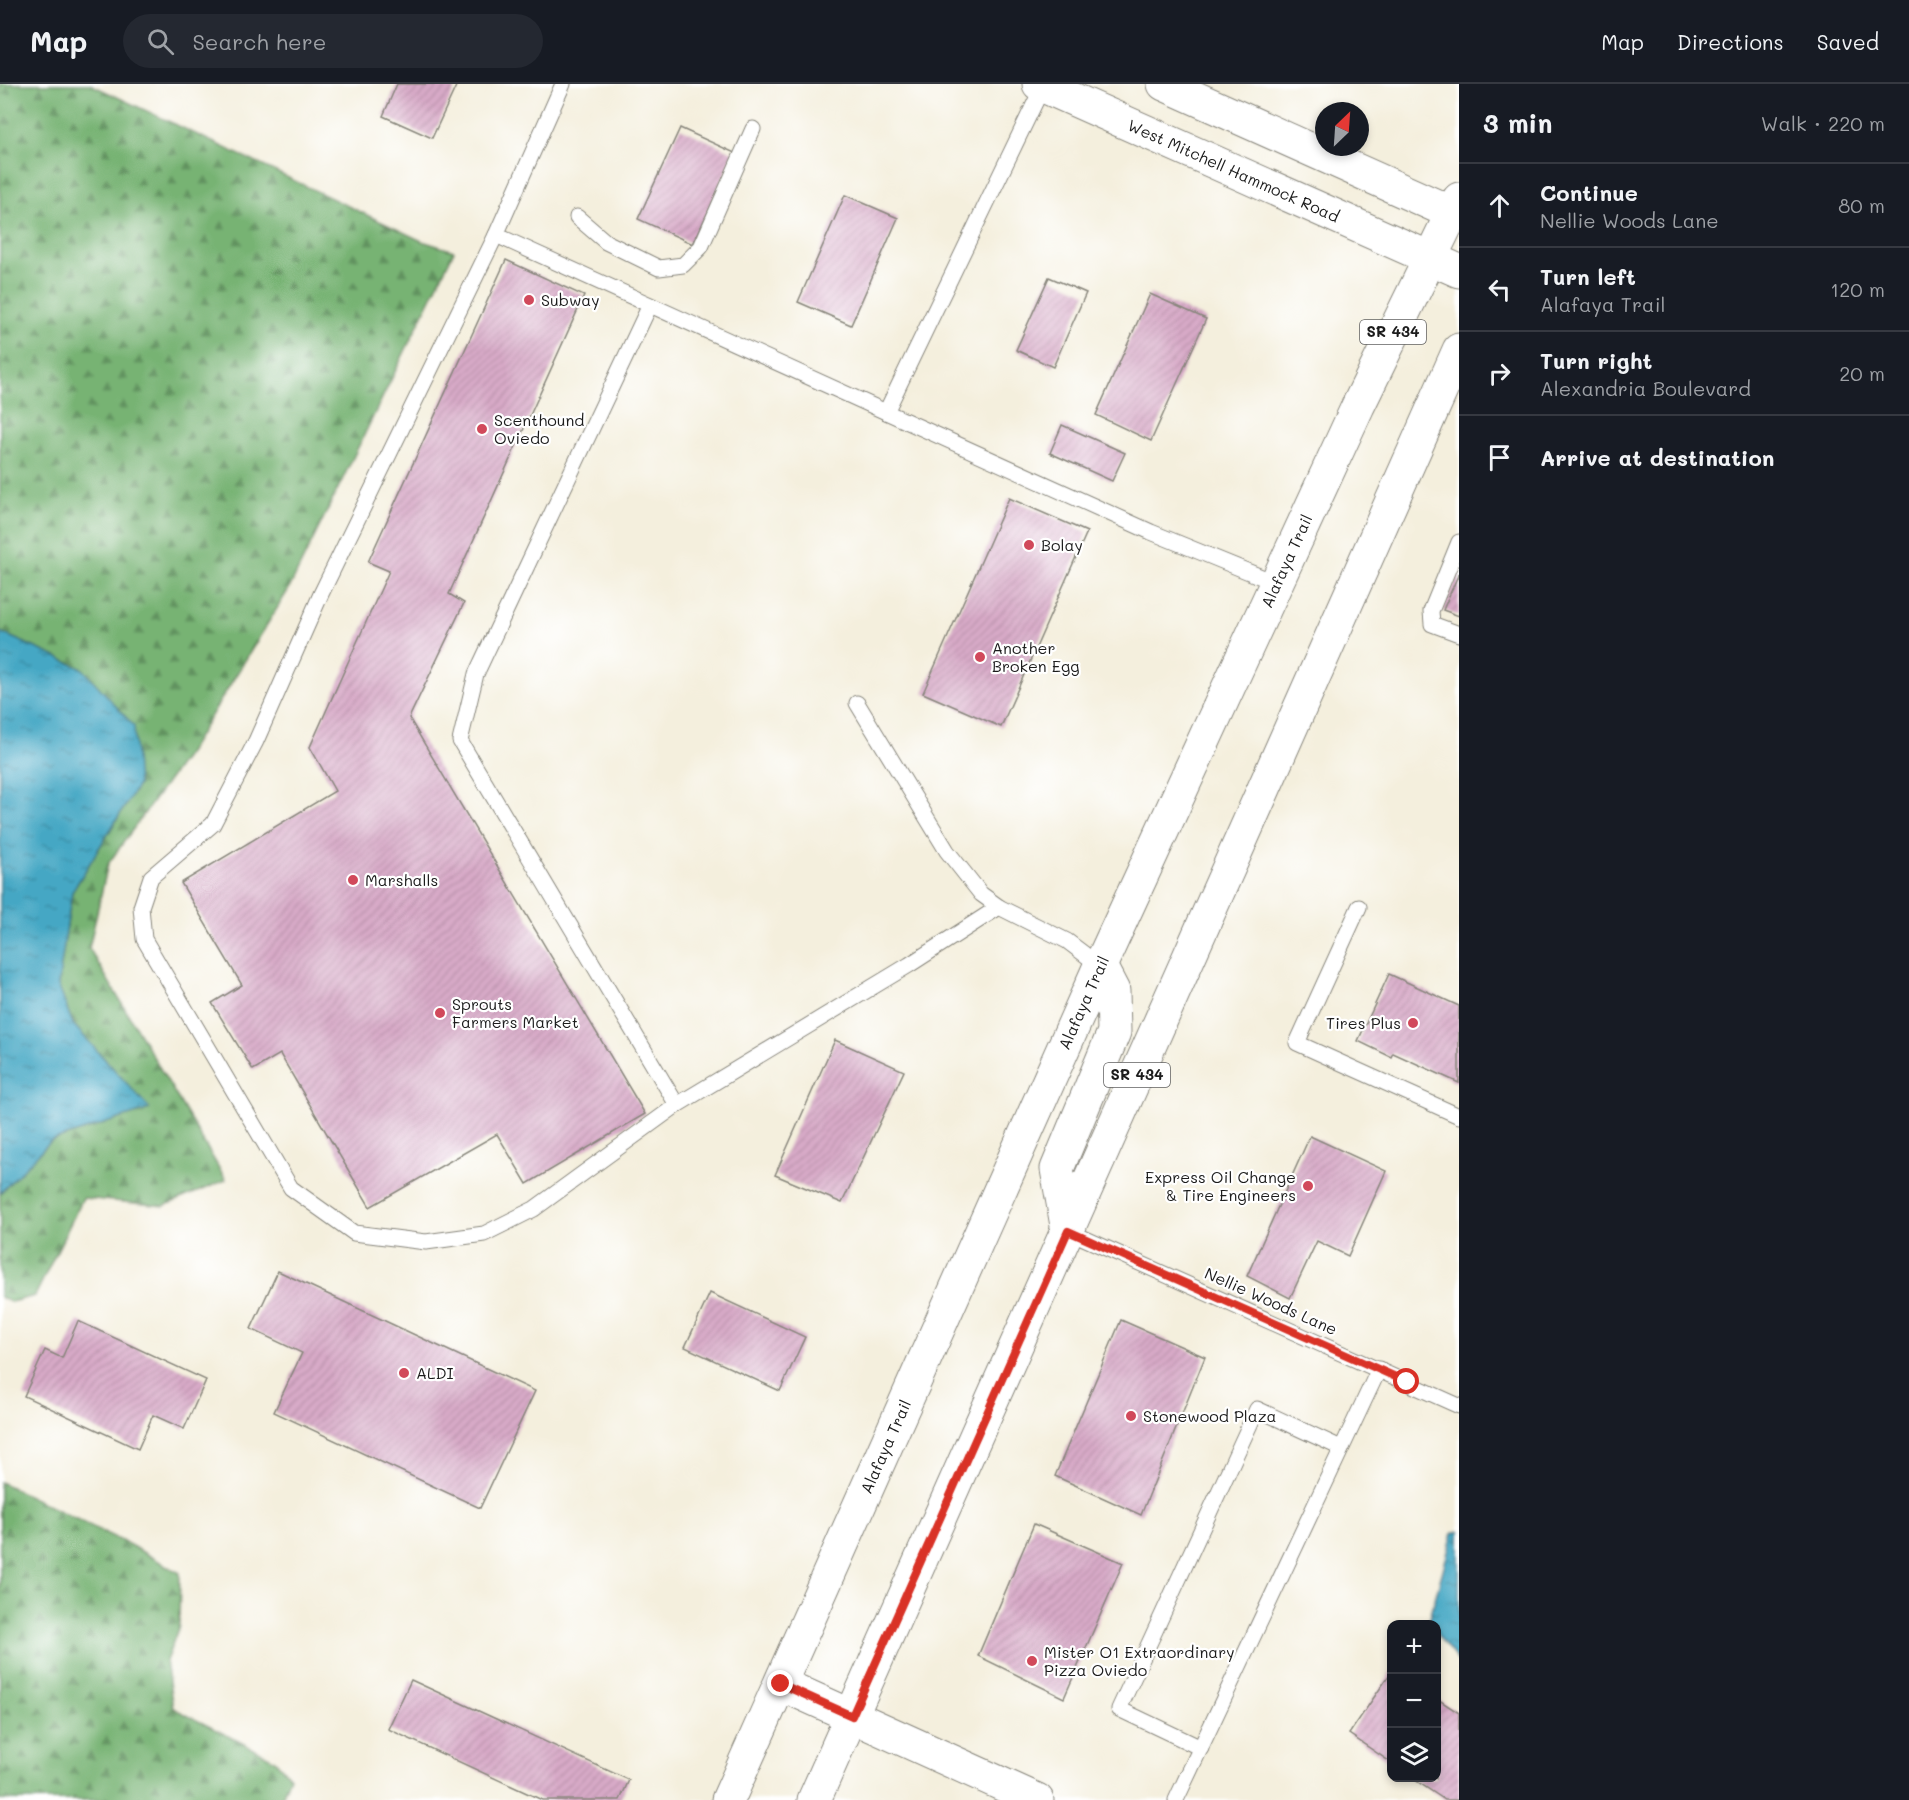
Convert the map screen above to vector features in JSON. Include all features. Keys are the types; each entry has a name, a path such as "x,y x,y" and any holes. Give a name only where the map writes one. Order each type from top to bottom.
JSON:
{"main road":[{"path":"1164,84 1457,209"},
{"name":"West Mitchell Hammock Road","path":"1041,85 1459,271"},
{"name":"Alafaya Trail","path":"728,1800 1100,966 1429,257 1457,209"},
{"name":"SR 434","path":"814,1800 1459,350"},
{"path":"1068,1231 1057,1169 1114,1032 1113,991 1100,966"},
{"path":"781,1684 1037,1800"}],"lane":[{"path":"562,84 496,235 321,594 256,741 213,824 151,877 141,907 144,939 291,1188 354,1233 426,1242 484,1234 534,1209 677,1105 909,965 999,907"},
{"path":"886,412 1041,85"},
{"path":"577,216 606,242 659,268 683,265 701,247 753,129"},
{"path":"496,235 1151,532 1276,583"},
{"path":"650,305 476,674 460,741 677,1105"},
{"path":"1459,542 1431,611 1432,624 1459,634"},
{"path":"857,703 947,851 981,894 999,907 1067,941 1100,966"},
{"path":"1359,907 1298,1043 1459,1116"},
{"name":"Nellie Woods Lane","path":"1068,1231 1459,1406"},
{"path":"1176,1800 1379,1370"},
{"path":"1201,1748 1119,1709 1257,1409 1341,1448"}],"green space":[{"path":"0,84 90,84 422,241 454,251 289,589 190,750 108,864 89,948 226,1180 164,1206 83,1198 35,1296 11,1302 0,1297 0,1193 51,1141 149,1109 73,1024 58,985 72,892 138,785 83,669 0,632"},
{"path":"0,1482 128,1544 180,1573 179,1626 166,1661 173,1708 274,1759 290,1777 281,1800 0,1800"}],"water":[{"path":"0,632 83,669 134,726 138,785 72,892 58,985 73,1024 150,1109 51,1141 0,1193"},
{"path":"1459,1531 1459,1662 1441,1640 1441,1620 1429,1620 1453,1533"}],"building":[{"path":"397,84 457,84 432,138 383,116"},
{"path":"680,128 735,153 693,244 638,219"},
{"path":"845,195 898,218 851,325 798,302"},
{"path":"506,260 584,296 449,594 464,603 409,718 645,1114 527,1184 497,1134 370,1207 280,1054 253,1070 212,1003 242,985 181,883 335,791 310,747 389,571 368,562"},
{"path":"1049,277 1086,293 1053,367 1016,350"},
{"path":"1150,294 1206,319 1151,441 1096,415"},
{"path":"1062,425 1125,453 1112,481 1050,453"},
{"path":"1009,498 1087,532 1001,727 923,693"},
{"path":"1459,573 1459,616 1443,610"},
{"name":"Tires Plus","path":"1389,974 1459,1006 1459,1083 1393,1053 1391,1057 1358,1041"},
{"path":"835,1040 904,1071 842,1203 775,1175"},
{"path":"1310,1136 1386,1171 1348,1256 1317,1241 1290,1298 1247,1276"},
{"path":"278,1271 535,1391 480,1508 274,1412 302,1353 251,1329"},
{"path":"710,1293 805,1337 780,1391 685,1347"},
{"name":"Stonewood Plaza","path":"1121,1320 1205,1357 1141,1515 1055,1476"},
{"path":"78,1321 206,1380 184,1429 153,1415 138,1449 24,1396 45,1350 62,1358"},
{"path":"1034,1524 1123,1563 1064,1698 978,1656"},
{"path":"1387,1678 1387,1760 1349,1734"},
{"path":"411,1680 629,1780 620,1800 542,1800 388,1729"},
{"path":"1441,1701 1459,1713 1459,1800 1445,1800 1418,1782 1441,1782"}],"place":[{"name":"Subway","path":"529,300"},
{"name":"Scenthound Oviedo","path":"482,429"},
{"name":"Bolay","path":"1029,545"},
{"name":"Another Broken Egg","path":"980,657"},
{"name":"Marshalls","path":"353,880"},
{"name":"Sprouts Farmers Market","path":"440,1013"},
{"name":"Tires Plus","path":"1413,1023"},
{"name":"Express Oil Change & Tire Engineers","path":"1308,1186"},
{"name":"ALDI","path":"404,1373"},
{"name":"Stonewood Plaza","path":"1131,1416"},
{"name":"Mister O1 Extraordinary Pizza Oviedo","path":"1032,1661"}],"route":[{"path":"781,1684 852,1716 1068,1231 1407,1382"}]}
